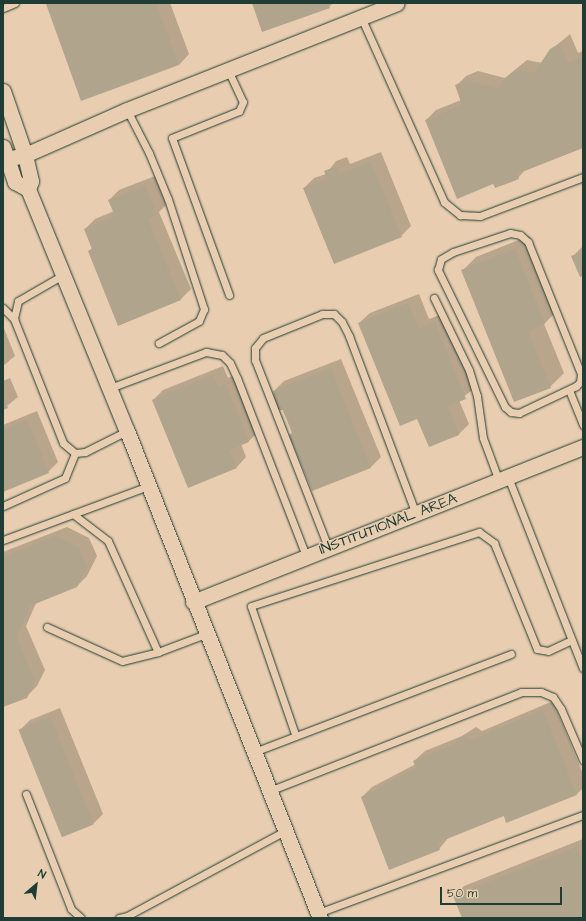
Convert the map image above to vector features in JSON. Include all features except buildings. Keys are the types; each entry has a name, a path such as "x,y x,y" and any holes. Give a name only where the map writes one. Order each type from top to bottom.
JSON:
{"street":[{"path":"319,916 193,602 110,388 28,189 15,182 5,153 25,155 127,110 397,3"},
{"path":"3,91 25,155 31,181 28,189"},
{"name":"INSTITUTIONAL AREA","path":"193,602 328,547 416,514 583,447"}],"lane":[{"path":"3,8 15,3"},
{"path":"362,17 444,202 460,215 480,216 583,177"},
{"path":"228,70 243,102 239,111 172,138 229,295"},
{"path":"127,110 149,153 168,199 204,309 199,321 159,343"},
{"path":"510,233 520,235 528,242 581,374 580,382 569,390 519,413 505,407 438,270 441,259 510,233"},
{"path":"14,319 18,301 63,275"},
{"path":"434,298 469,370 477,396 482,438 504,479 583,668"},
{"path":"3,308 14,319 63,443 75,453 85,452 127,431"},
{"path":"328,547 255,360 255,348 263,338 322,314 334,314 342,322 349,336 416,514"},
{"path":"110,388 206,352 222,355 230,363 237,378 306,556"},
{"path":"569,390 583,424"},
{"path":"3,506 65,478 75,453"},
{"path":"3,540 148,486"},
{"path":"72,514 108,541 158,652"},
{"path":"295,734 251,606 479,532 494,543 537,649 548,651 572,640"},
{"path":"47,627 122,661 158,652 206,634"},
{"path":"253,752 295,734 511,654"},
{"path":"269,791 521,692 541,692 553,697 561,709 583,760"},
{"path":"26,794 71,909 81,918"},
{"path":"319,916 583,815"},
{"path":"119,918 127,916 285,831"}]}
